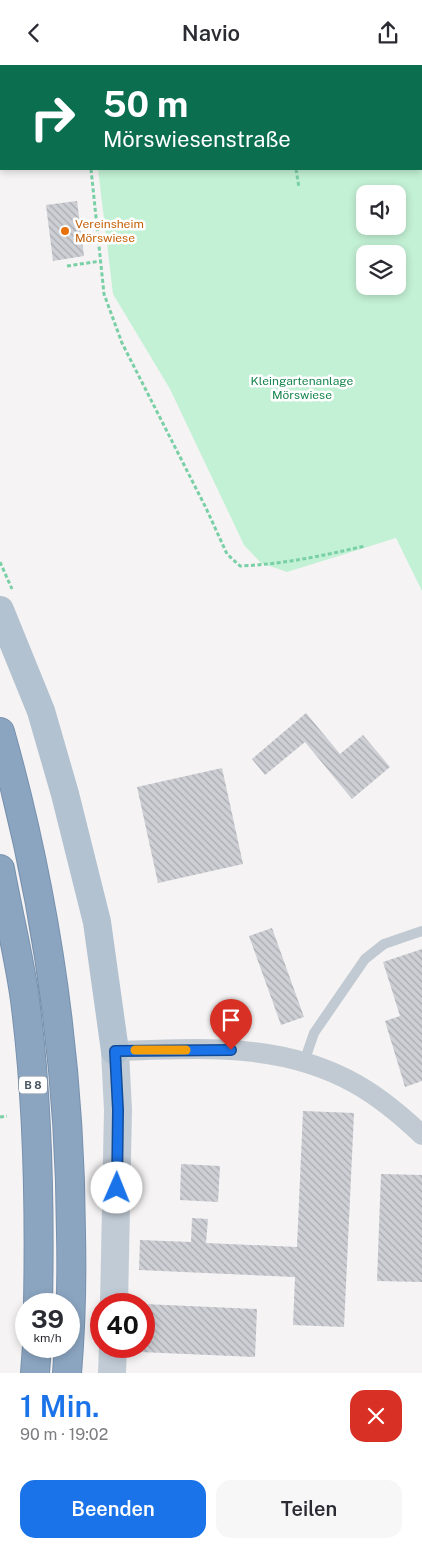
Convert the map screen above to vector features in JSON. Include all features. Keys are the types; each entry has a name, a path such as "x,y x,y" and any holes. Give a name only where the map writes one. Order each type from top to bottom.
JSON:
{"highway":[{"name":"B 8","path":"0,732 40,902 54,986 66,1095 72,1264 67,1373"},
{"name":"B 8","path":"0,869 25,999 34,1097 39,1227 38,1293"},
{"path":"35,1373 36,1358"}],"main road":[{"path":"0,610 41,711 65,794 97,922 115,1051"}],"street":[{"path":"114,1293 118,1110 115,1051 246,1050 274,1054 304,1062 332,1072 357,1085 395,1111 422,1135"},
{"path":"112,1373 113,1358"}],"lane":[{"path":"304,1062 314,1033 365,959 384,944 422,931"}],"path":[{"path":"91,170 104,295 122,343 206,508 226,554 240,566 270,565 299,561 365,546"},
{"path":"296,170 299,188"},
{"path":"67,266 101,261"},
{"path":"0,1117 7,1116"}],"green space":[{"name":"Kleingartenanlage Mörswiese","path":"98,170 422,170 422,591 396,538 287,572 261,563 244,545 170,389 113,294"}],"building":[{"name":"Vereinsheim Mörswiese","path":"77,201 84,256 53,261 46,205"},
{"path":"306,713 340,754 363,735 390,767 352,799 305,742 265,775 252,759"},
{"path":"222,768 243,864 158,883 137,787"},
{"path":"272,928 304,1017 281,1025 249,936"},
{"path":"422,949 422,1081 405,1087 385,1021 400,1016 383,962"},
{"path":"303,1111 354,1113 344,1327 293,1325 295,1277 139,1270 140,1240 191,1242 192,1218 208,1219 206,1243 297,1247"},
{"path":"181,1164 220,1166 218,1202 180,1200"},
{"path":"381,1174 422,1175 422,1282 377,1281"},
{"path":"155,1304 257,1309 255,1357 155,1353"}],"slow traffic":[{"path":"135,1050 186,1050"}],"place":[{"name":"Vereinsheim Mörswiese","path":"65,231"}],"route":[{"path":"117,1188 118,1110 115,1051 231,1050"}]}
